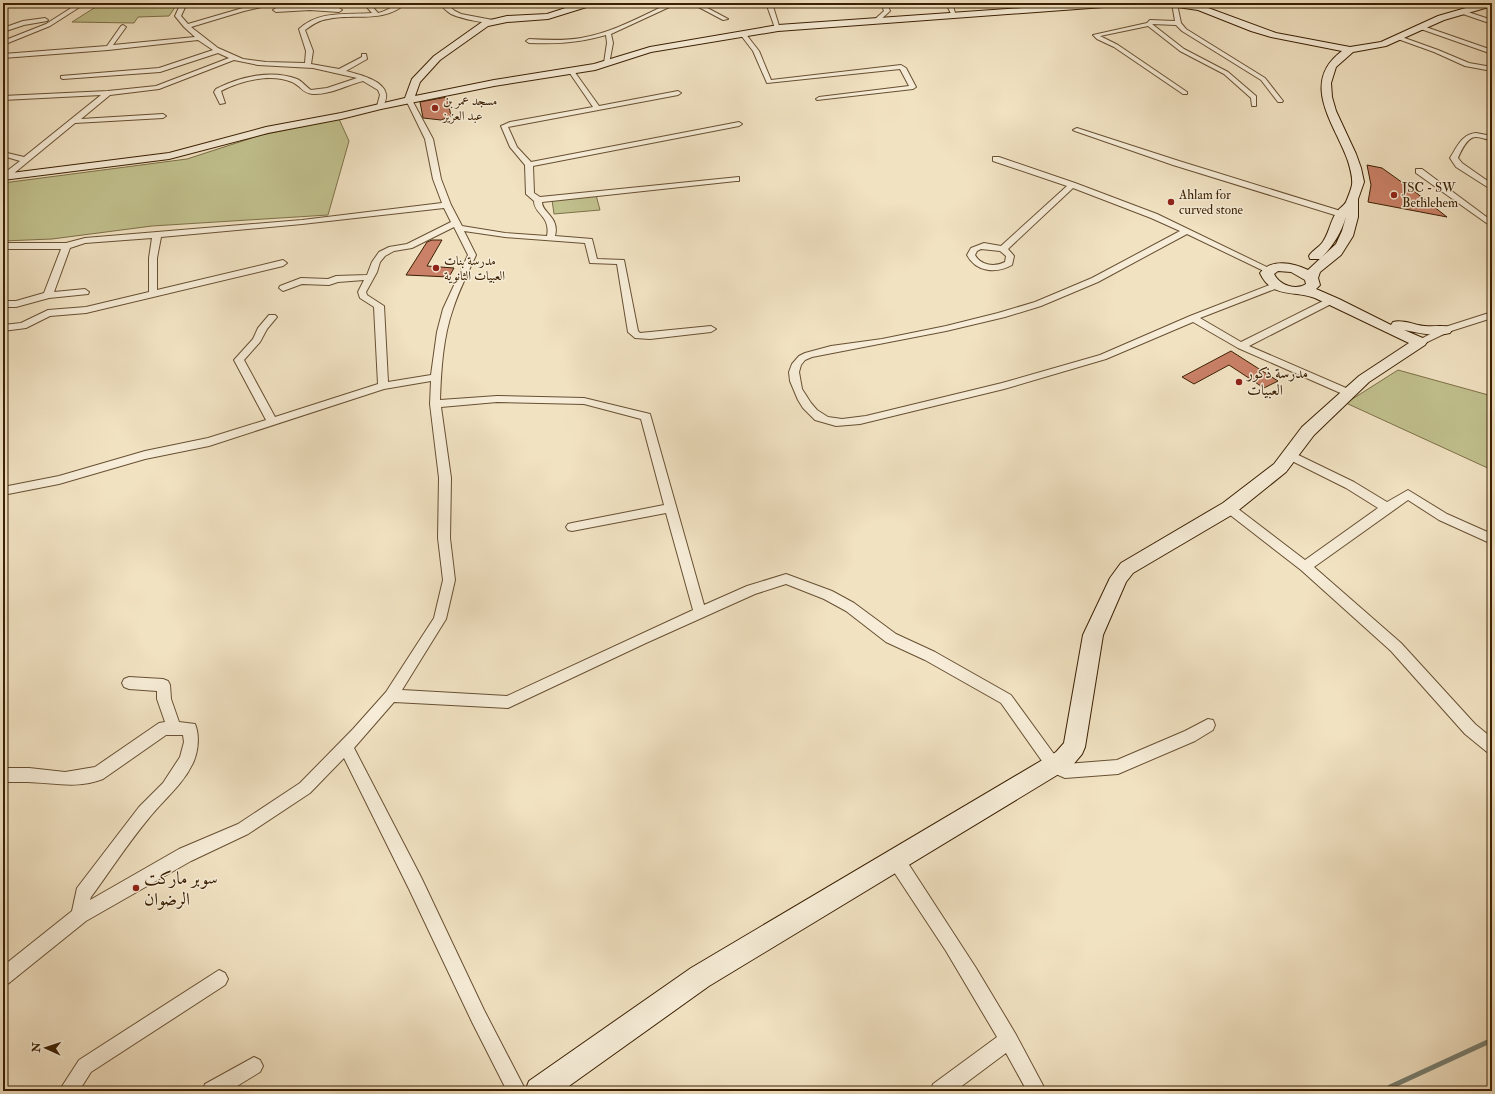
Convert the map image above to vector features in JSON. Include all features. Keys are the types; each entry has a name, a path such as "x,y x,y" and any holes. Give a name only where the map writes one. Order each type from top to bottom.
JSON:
{"street":[{"path":"3,43 48,25 83,3"},
{"path":"184,3 178,16 186,26 198,38 235,58 261,65 307,65 364,78 375,83 381,89 384,96 380,106"},
{"path":"186,26 223,16 245,8 276,3"},
{"path":"360,3 368,5 377,15"},
{"path":"307,65 311,58 311,53 303,36 302,29 316,20 328,16 342,14 377,15 393,11 402,3"},
{"path":"442,3 446,8 458,15 495,21"},
{"path":"562,3 576,8"},
{"path":"3,978 24,959 80,915 185,854 243,829 305,788 392,696 440,619 449,580 444,538 445,478 435,404 436,377 442,332 448,309 472,255 447,205 437,179 429,139 409,100 415,81 437,58 485,24 495,21 548,16 590,3"},
{"path":"529,41 555,42 582,40 608,33 675,3"},
{"path":"694,3 725,19"},
{"path":"769,3 778,28"},
{"path":"876,21 887,10 884,3"},
{"path":"949,3 954,15"},
{"path":"4,177 169,156 266,130 341,116 380,106 533,76 572,72 650,50 778,28 1130,3"},
{"path":"1164,3 1200,8 1254,29 1274,35 1350,50 1383,44 1441,18 1492,3"},
{"path":"1174,4 1178,23 1184,30 1263,79 1280,101"},
{"path":"276,10 328,9 339,10 342,14"},
{"path":"1462,12 1492,22"},
{"path":"3,30 23,23 67,14"},
{"path":"1178,23 1150,22 1149,24 1096,35 1098,38 1116,46 1185,93"},
{"path":"1149,24 1182,50 1226,73 1254,97 1254,105"},
{"path":"108,48 123,27"},
{"path":"1420,27 1492,52"},
{"path":"607,63 607,52 611,40 608,33"},
{"path":"743,34 752,42 759,52 769,82 901,67 904,69 913,87 819,99"},
{"path":"1397,37 1436,50 1466,65 1492,69"},
{"path":"3,56 108,48 198,38"},
{"path":"63,77 160,70 220,50"},
{"path":"996,159 1072,185 1154,216 1185,232 1269,270 1278,267 1297,265 1317,255 1326,246 1334,234 1341,214 1351,203 1358,183 1355,161 1328,102 1327,83 1330,69 1338,59 1350,50"},
{"path":"338,72 365,58 364,55"},
{"path":"3,98 108,93 157,88 235,58"},
{"path":"572,72 597,108"},
{"path":"222,103 217,92 218,90 236,83 256,78 279,77 290,79 297,82 308,91 316,92 364,78"},
{"path":"678,92 504,126 506,135 515,152 529,165 530,194 538,200 736,179"},
{"path":"4,177 108,93"},
{"path":"74,121 163,116"},
{"path":"529,165 739,124"},
{"path":"1078,130 1176,163 1341,214"},
{"path":"1492,138 1474,135 1468,138 1462,144 1454,158 1459,164 1492,188"},
{"path":"3,154 26,160"},
{"path":"1419,171 1492,225"},
{"path":"1002,249 1072,185"},
{"path":"538,200 538,206 543,210 550,221 553,235 550,239"},
{"path":"1310,283 1315,269 1335,253 1344,243 1352,216 1351,203"},
{"path":"3,246 66,246 85,241 302,222 447,205"},
{"path":"383,386 379,306 363,296 362,292 376,262 382,254 392,249 409,246 457,225 505,235 589,241 593,260 622,262 633,332 638,336 711,329"},
{"path":"1185,232 1085,285 1039,304 963,325 888,341 818,352 802,358 795,368 794,378 799,393 808,408 819,418 833,422 866,420 1004,386 1103,357 1193,318 1276,285"},
{"path":"153,295 153,258 157,235"},
{"path":"48,295 66,246"},
{"path":"3,328 24,326 48,313 86,310 283,263"},
{"path":"1286,267 1300,271 1310,283 1332,300 1401,335 1420,342"},
{"path":"1269,270 1267,273 1268,277 1276,285 1291,290 1310,283 1390,323 1420,342"},
{"path":"283,288 301,281 329,282 336,279 370,277"},
{"path":"3,304 16,304 48,295 85,292"},
{"path":"1241,346 1332,300"},
{"path":"539,1091 700,977 1064,759 1074,747 1093,635 1119,578 1127,568 1229,508 1280,468 1308,431 1364,379 1420,342 1445,330 1492,315"},
{"path":"272,317 263,328 257,340 239,360 272,422"},
{"path":"1193,318 1241,346 1349,393"},
{"path":"1390,323 1419,329 1445,330"},
{"path":"3,491 59,480 145,455 209,442 383,386 436,377"},
{"path":"435,404 497,399 584,401 646,417 700,613"},
{"path":"1290,455 1350,486 1387,508"},
{"path":"1305,567 1408,494 1443,517 1492,538"},
{"path":"572,527 670,508"},
{"path":"1229,508 1305,567 1396,647 1470,729 1492,747"},
{"path":"392,696 508,702 751,590 786,579 828,595 850,607 891,638 930,656 979,686 1006,699 1054,766 1065,772 1118,767 1190,736 1208,725"},
{"path":"130,683 163,685 164,699 174,728"},
{"path":"3,775 28,775 65,779 98,774 164,728 190,729 192,742 187,760 168,788 144,812 83,894 80,915"},
{"path":"346,746 415,883 478,1016 517,1091"},
{"path":"896,860 930,909 1009,1039 1037,1091"},
{"path":"68,1091 86,1066 219,979"},
{"path":"940,1091 1009,1039"},
{"path":"212,1091 254,1066"}],"green space":[{"path":"102,3 178,3 169,16 138,17 134,23 72,22"},
{"path":"339,119 349,141 328,215 152,226 52,239 3,241 3,183 187,159 261,135"},
{"path":"596,195 600,210 554,214 552,200"},
{"path":"1398,370 1492,396 1492,470 1346,403"}],"building":[{"name":"مسجد عمر بن عبد العزيز","path":"447,97 451,116 441,120 423,118 420,102"},
{"name":"JSC - SW Bethlehem","path":"1367,165 1382,168 1447,217 1368,202 1371,185"},
{"name":"مدرسة بنات العبيات الثانوية","path":"432,240 442,240 427,266 454,268 449,277 406,275 427,242"},
{"name":"مدرسة ذكور العبيات","path":"1231,351 1278,381 1264,388 1229,365 1194,384 1182,377"}],"waterway":[{"path":"1385,1091 1390,1087 1492,1040"}],"place":[{"name":"مسجد عمر بن عبد العزيز","path":"435,108"},
{"name":"JSC - SW Bethlehem","path":"1394,195"},
{"name":"Ahlam for curved stone","path":"1171,202"},
{"name":"مدرسة بنات العبيات الثانوية","path":"436,268"},
{"name":"مدرسة ذكور العبيات","path":"1239,382"},
{"name":"سوبر ماركت الرضوان","path":"136,888"}]}
